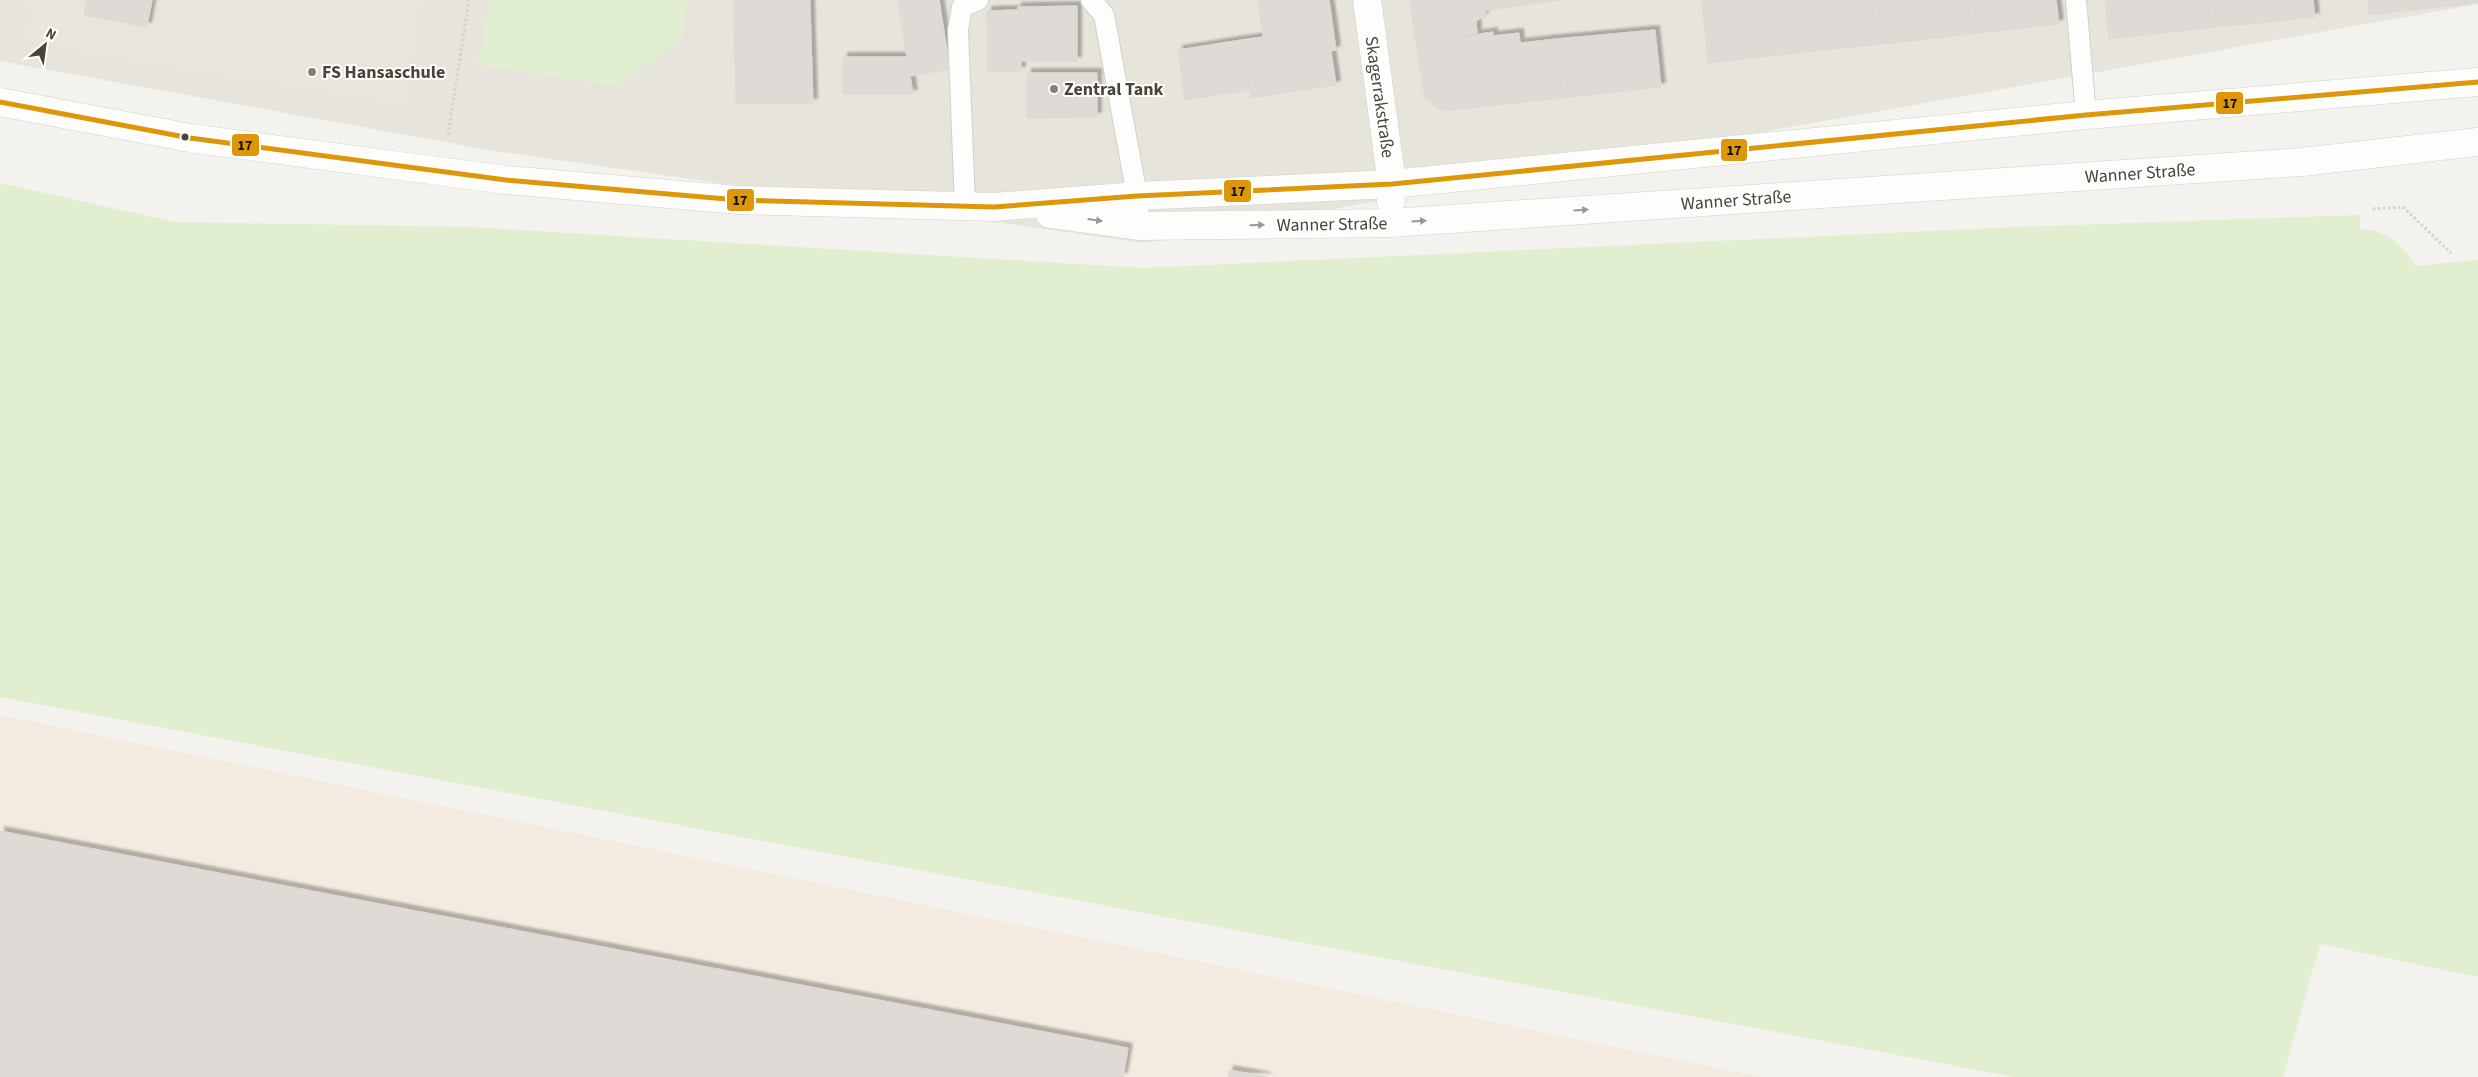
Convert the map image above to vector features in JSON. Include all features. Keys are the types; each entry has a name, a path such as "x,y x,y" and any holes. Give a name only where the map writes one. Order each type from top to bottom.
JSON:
{"street":[{"name":"Skagerrakstraße","path":"1367,0 1392,184 1390,223"},
{"name":"Wanner Straße","path":"0,102 190,138 506,180 738,200 994,206 1138,196 1392,184 2086,115 2478,82"},
{"name":"Wanner Straße","path":"994,206 1139,226 1390,223 2302,162 2478,142"}],"lane":[{"path":"965,206 958,30 962,7 978,0"},
{"path":"1091,0 1104,15 1138,196 1139,226"},
{"path":"2076,0 2086,115"},
{"path":"2478,82 2478,88"}],"path":[{"path":"442,172 469,0"},
{"path":"2373,209 2403,207 2451,253"}],"shaded area":[{"path":"0,0 2478,0 2478,4 1143,243 495,151 0,61"},
{"name":"FS Hansaschule","path":"31,0 424,0 405,103 23,40"},
{"path":"0,715 1761,1077 0,1077"}],"green space":[{"path":"490,0 687,0 682,40 616,86 478,65"},
{"path":"0,183 175,222 469,227 1143,268 2015,227 2360,215 2360,229 2386,235 2405,251 2416,266 2478,260 2478,977 2320,944 2283,1077 2014,1077 0,697"}],"building":[{"path":"87,0 152,0 147,27 84,15"},
{"path":"734,0 810,0 810,7 734,9"},
{"path":"898,0 939,0 950,69 910,76"},
{"path":"1258,0 1329,0 1336,50 1331,51 1336,85 1251,98 1241,40 1263,37"},
{"path":"1410,0 1560,0 1487,10 1483,17 1476,21 1477,33 1416,44"},
{"path":"1702,0 1797,0 1803,52 1708,63"},
{"path":"1797,0 1878,0 1883,44 1803,52"},
{"path":"1878,0 1968,0 1971,34 1883,44"},
{"path":"1968,0 2056,0 2059,24 1971,34"},
{"path":"2105,0 2214,0 2217,27 2109,39"},
{"path":"2214,0 2313,0 2315,17 2217,27"},
{"path":"2368,0 2400,0 2401,11 2369,15"},
{"path":"2400,0 2478,0 2478,3 2401,11"},
{"path":"1018,6 1020,7 1021,71 988,71 987,11 1018,10"},
{"path":"1077,6 1077,61 1021,61 1020,7"},
{"path":"810,7 813,103 736,104 734,9"},
{"path":"1655,30 1661,87 1562,98 1556,39"},
{"path":"1493,32 1493,36 1519,33 1520,43 1556,39 1562,98 1441,111 1425,98 1416,44"},
{"path":"1241,40 1249,90 1185,100 1178,50"},
{"path":"843,57 907,57 913,94 843,94"},
{"path":"1027,73 1097,73 1097,117 1027,118"},
{"path":"0,831 1128,1048 1123,1077 0,1077"},
{"path":"1229,1070 1267,1077 1228,1077"}],"transit line":[{"name":"17","path":"0,102 190,138 506,180 738,200 994,207 1137,196 1392,184 2086,115 2478,82"}],"place":[{"name":"FS Hansaschule","path":"312,72"},
{"name":"Zentral Tank","path":"1054,89"}]}
